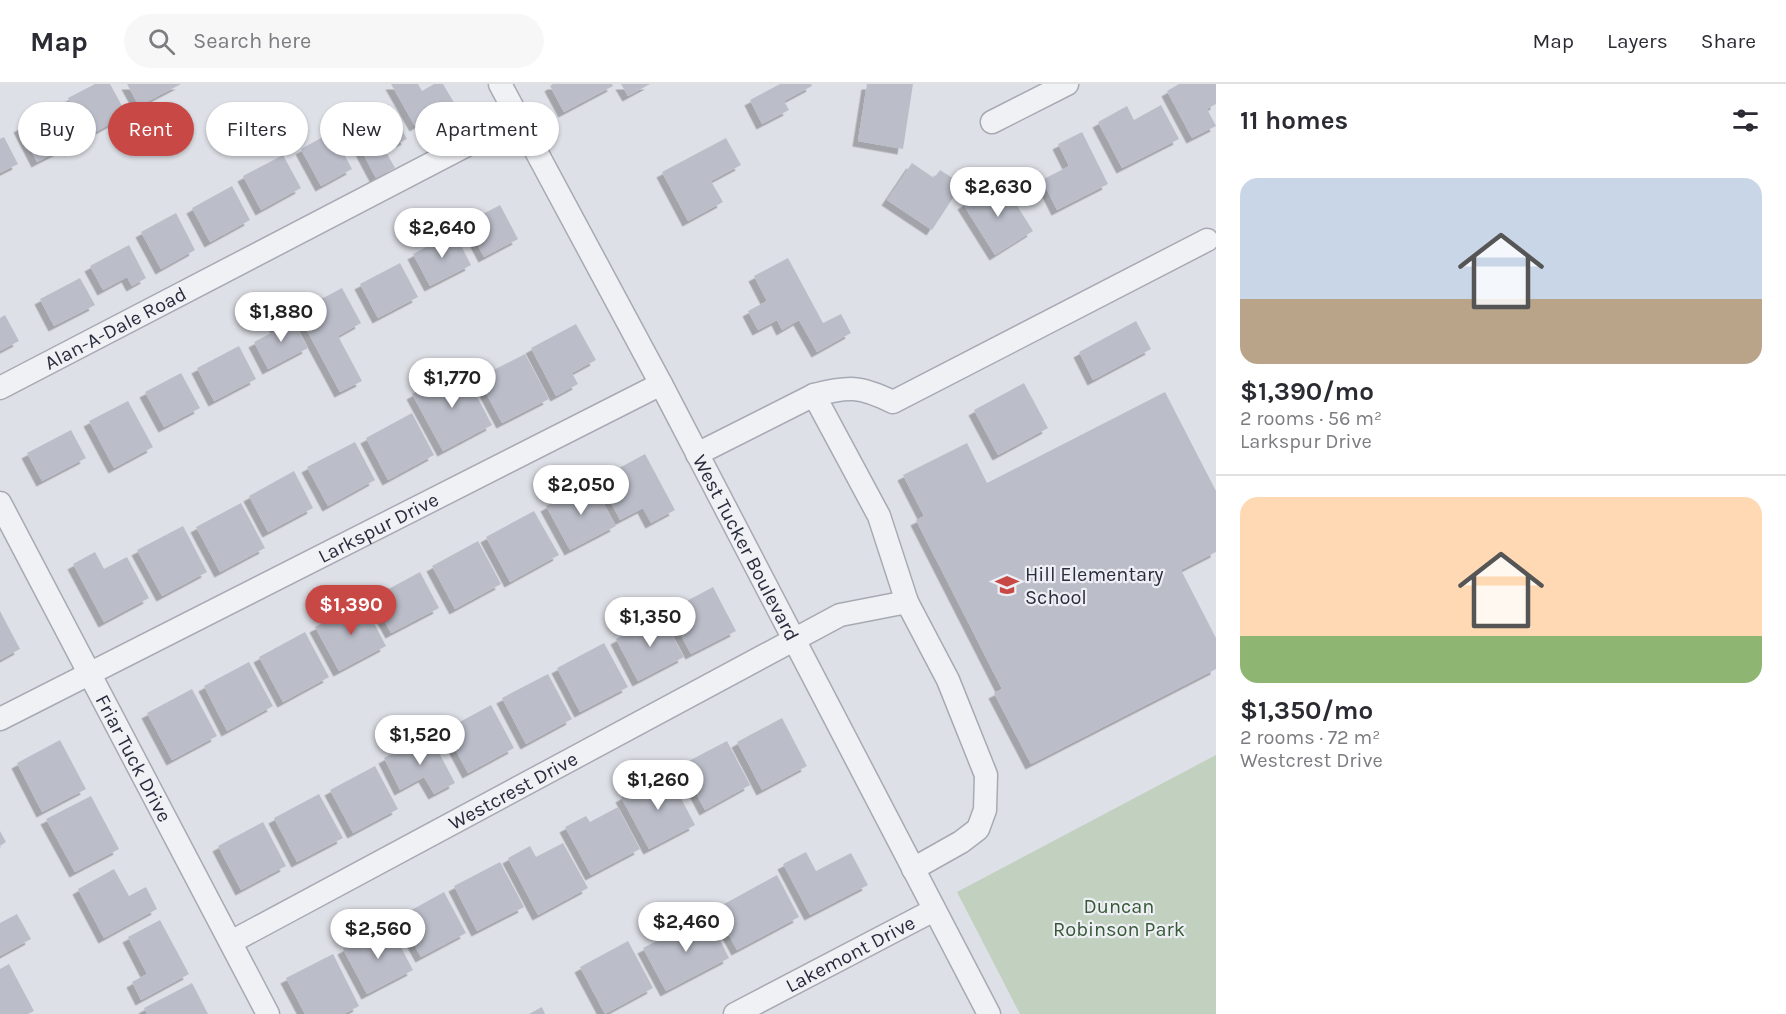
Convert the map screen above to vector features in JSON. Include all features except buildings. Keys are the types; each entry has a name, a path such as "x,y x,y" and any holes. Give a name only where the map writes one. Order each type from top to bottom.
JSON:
{"street":[{"name":"West Tucker Boulevard","path":"500,84 510,102"},
{"path":"992,122 1067,84"},
{"name":"Alan-A-Dale Road","path":"0,388 446,156"},
{"name":"West Tucker Boulevard","path":"539,156 661,384 989,1014"},
{"path":"697,454 814,395 845,387 860,388 893,402 1207,240"},
{"name":"Larkspur Drive","path":"0,719 661,384"},
{"path":"814,395 879,516 908,602 948,680 986,775 985,810 978,829 961,842 913,869"},
{"name":"Friar Tuck Drive","path":"0,503 268,1014"},
{"name":"Westcrest Drive","path":"231,942 840,615 908,602"},
{"name":"Lakemont Drive","path":"735,1014 934,910"}],"green space":[{"name":"Duncan Robinson Park","path":"1216,755 1216,1014 1020,1014 957,892"}],"place":[{"name":"Hill Elementary School","path":"1007,585"}]}
